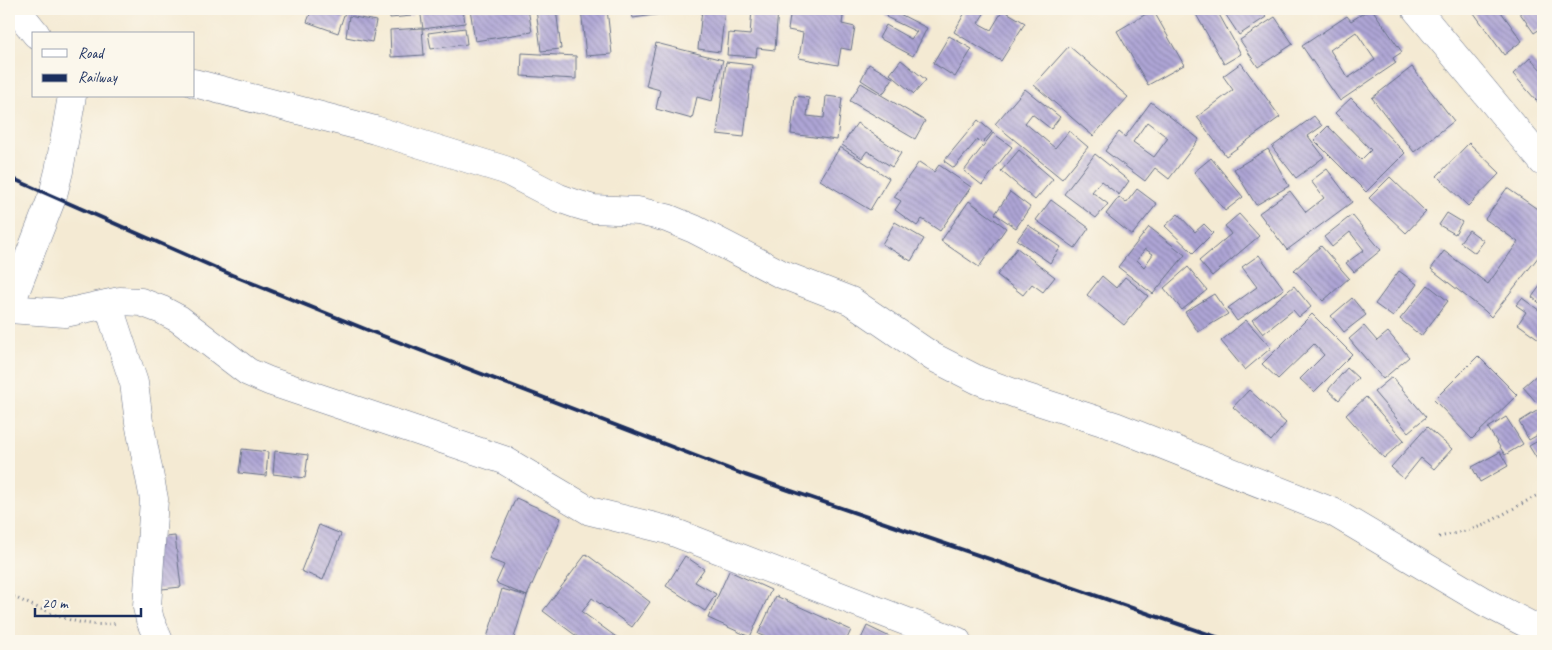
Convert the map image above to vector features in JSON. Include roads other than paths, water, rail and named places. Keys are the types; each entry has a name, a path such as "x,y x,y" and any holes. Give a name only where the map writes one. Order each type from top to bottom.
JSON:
{"street":[{"path":"16,9 34,32"},
{"path":"1416,9 1543,162"},
{"path":"195,83 374,130 505,170 560,198 593,209 638,211 667,218 694,229 781,274 851,301 933,356 978,380 1114,426 1321,506 1483,601 1543,632"},
{"path":"72,98 53,195 9,309 65,313 120,300 141,302 179,319 248,372 269,381 510,462 590,511 668,530 956,641"},
{"path":"108,304 134,383 139,422 154,499 147,595 149,615 159,641"}],"railway":[{"path":"9,177 232,275 370,331 745,475 1228,641"}]}
